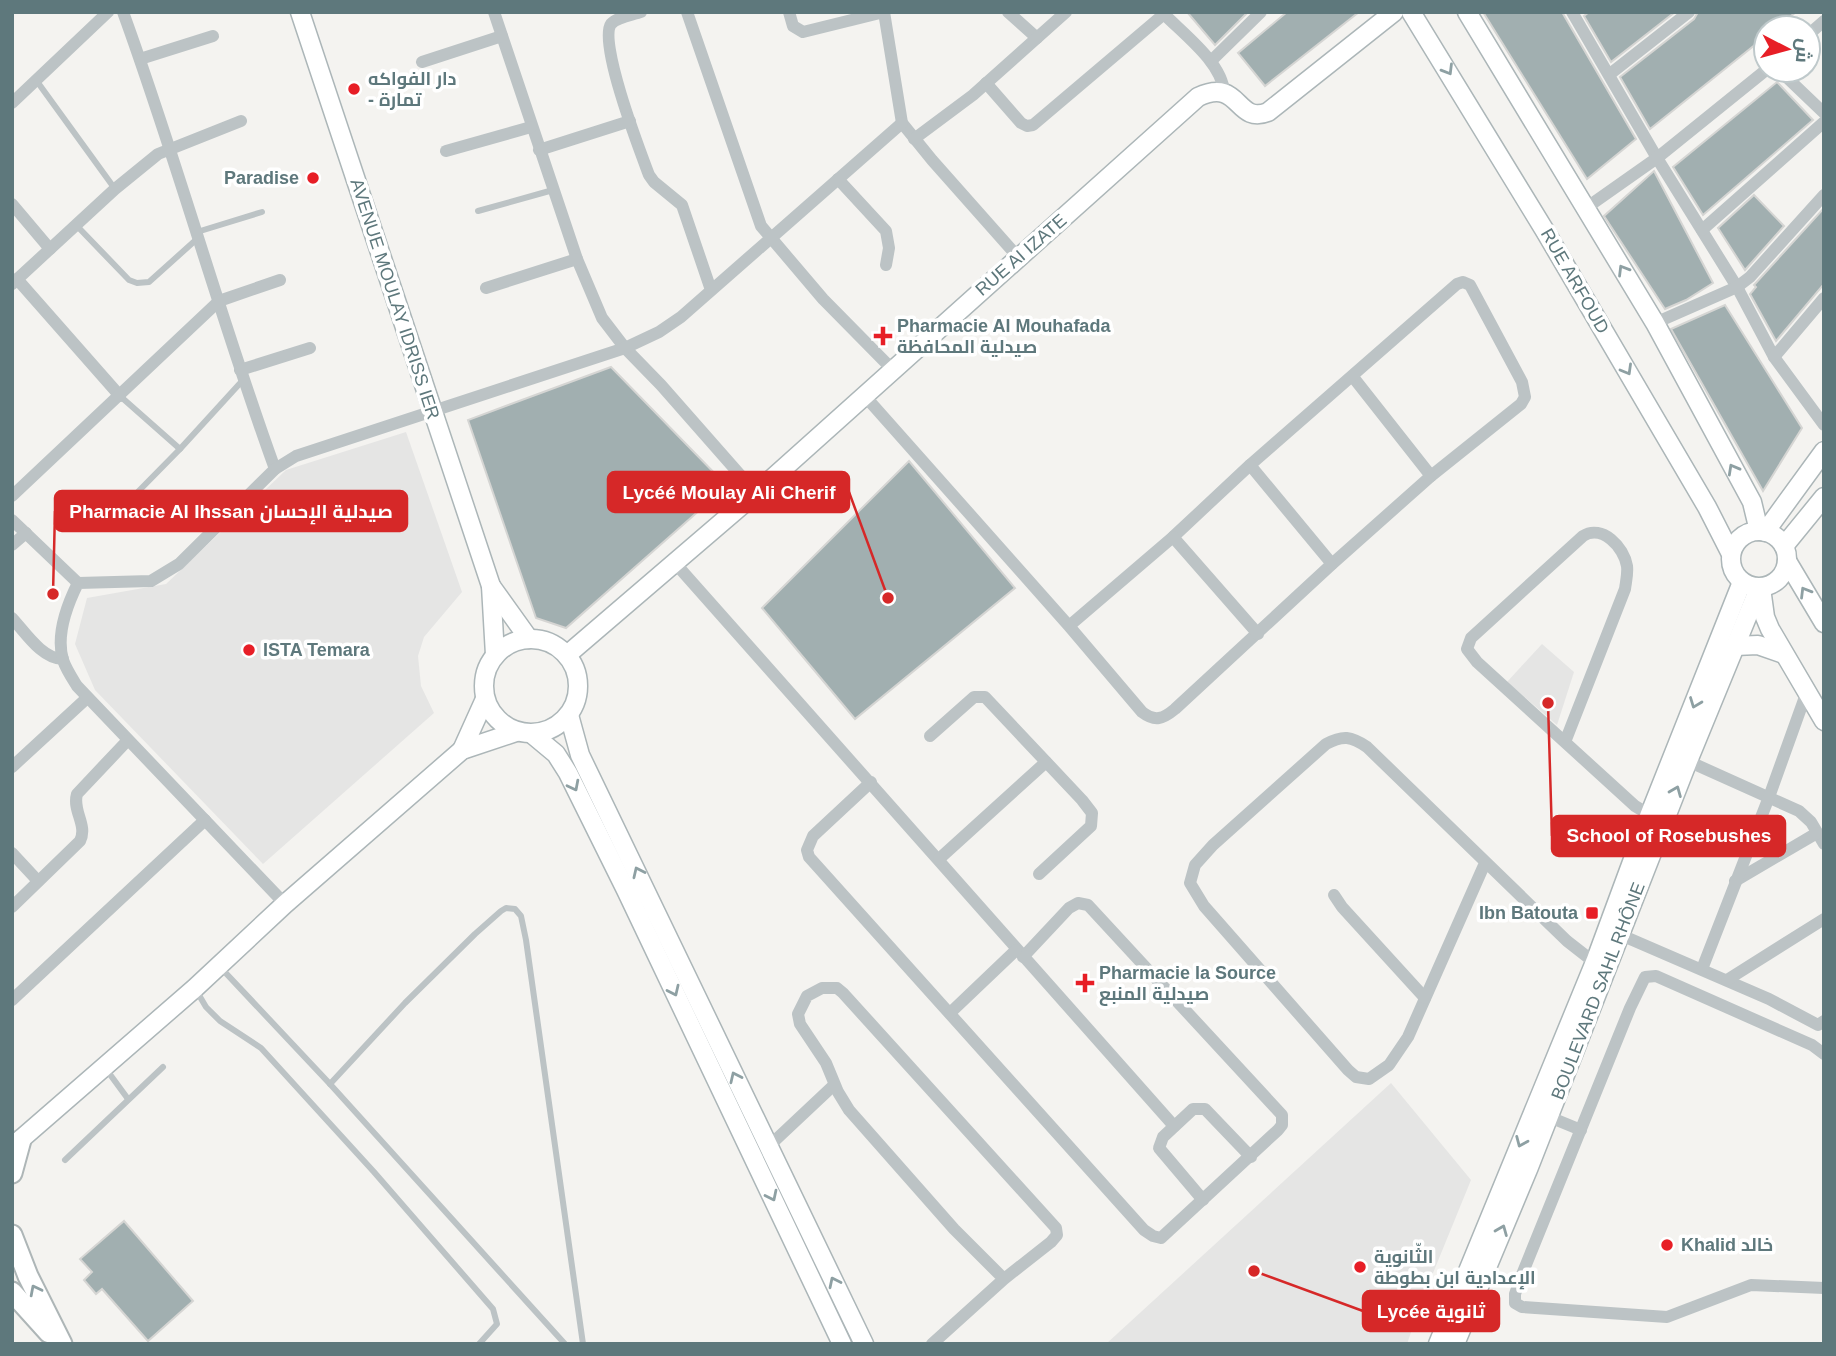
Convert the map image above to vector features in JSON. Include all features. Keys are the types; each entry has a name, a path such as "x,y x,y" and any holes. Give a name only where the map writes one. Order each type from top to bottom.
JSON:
{"main road":[{"path":"12,1173 15,1146"},
{"path":"12,1235 60,1344"},
{"path":"12,1293 60,1344"}],"street":[{"path":"12,103 108,12"},
{"path":"123,12 275,469"},
{"name":"AVENUE MOULAY IDRISS IER","path":"300,12 491,586"},
{"path":"494,12 577,259 602,318 625,348 756,493"},
{"path":"641,12 615,21 608,32 611,63 649,175 653,182 678,200 685,211 711,290"},
{"path":"687,12 754,212 769,238 823,299 892,369"},
{"path":"789,12 793,26 803,32 884,12 902,123 1018,257"},
{"path":"1008,12 1037,38"},
{"path":"914,139 986,83 1066,12"},
{"path":"1211,61 1261,12"},
{"path":"986,83 1021,123 1033,125 1163,13 1211,61 1219,73 1224,92 1231,94 1245,110 1260,115 1268,112 1394,12"},
{"name":"RUE ARFOUD","path":"1411,12 1545,231 1707,507 1731,554"},
{"path":"1467,12 1655,323 1752,502 1762,532"},
{"path":"1610,74 1689,12"},
{"path":"1574,13 1657,158 1737,287 1774,357 1824,425"},
{"path":"140,59 213,36"},
{"path":"422,62 502,36"},
{"path":"1586,208 1657,158 1752,81"},
{"path":"1794,84 1824,113"},
{"name":"RUE AI IZATE","path":"567,655 756,493 1198,97 1207,93 1224,92"},
{"path":"120,396 15,282 158,153 241,121"},
{"path":"539,150 630,121"},
{"path":"1702,230 1824,122"},
{"path":"12,520 78,583 138,582 161,577 179,564 275,469 296,456 625,348 659,332 681,317 902,123"},
{"path":"446,151 531,127"},
{"path":"838,180 886,231 889,248 886,265"},
{"path":"1655,323 1737,287 1750,277 1824,195"},
{"path":"12,204 50,249"},
{"path":"486,288 577,259"},
{"path":"12,496 219,301 280,280"},
{"path":"864,395 1069,625 1142,712 1155,719 1161,718 1175,709 1431,476 1521,404 1525,397 1522,382 1470,285 1463,282 1457,284 1250,465 1173,537 1069,625"},
{"path":"1774,357 1824,299"},
{"path":"242,375 310,348"},
{"path":"1353,377 1431,476"},
{"path":"1762,532 1824,451"},
{"path":"1250,465 1332,564"},
{"path":"1754,586 1779,579 1785,553 1824,497"},
{"path":"1565,742 1625,589 1628,574 1623,554 1600,532 1591,531 1583,536 1471,638 1467,646 1469,654 1477,662 1635,806 1656,819"},
{"path":"1824,623 1776,537 1762,532 1741,538 1731,554 1732,569 1754,586 1765,617 1784,654 1824,722"},
{"path":"12,545 26,533"},
{"path":"1173,537 1258,634"},
{"path":"675,563 1174,1126"},
{"path":"78,583 69,598 63,628 63,659 76,686 285,904"},
{"path":"491,586 529,639"},
{"path":"491,586 495,655"},
{"name":"BOULEVARD SAHL RHÔNE","path":"1455,1344 1656,819 1727,643 1754,586"},
{"path":"12,618 47,654 63,659"},
{"path":"462,750 524,733 546,732 558,725 569,715 576,703 579,686 576,670 567,655 543,640 516,641 495,655 487,669 483,684 485,699 491,713 501,724 524,733 556,754 568,773 842,1344"},
{"path":"1727,643 1758,645 1784,654"},
{"path":"1702,969 1806,694"},
{"path":"930,736 974,697 982,695 1082,800 1092,813 1093,820 1087,831 1039,874"},
{"path":"12,767 87,698"},
{"path":"15,1146 462,750 485,699"},
{"path":"569,715 580,755 864,1344"},
{"path":"1485,863 1408,1037 1389,1065 1369,1079 1356,1077 1204,906 1190,883 1195,865 1213,845 1326,744 1339,737 1348,736 1367,747 1567,941 1600,967"},
{"path":"12,907 82,837 83,829 75,805 78,794 127,741"},
{"path":"1681,758 1799,811 1811,822 1820,839 1735,881"},
{"path":"939,859 1046,762"},
{"path":"871,782 813,836 807,850 809,857 1149,1234 1157,1238 1166,1236 1282,1125 1282,1115 1088,905 1078,903 1069,908 950,1013"},
{"path":"12,1000 205,820"},
{"path":"12,853 38,881"},
{"path":"1334,895 1425,998"},
{"path":"1727,980 1824,919"},
{"path":"1614,932 1822,1024"},
{"path":"1824,1054 1812,1045 1656,976 1647,975 1640,984 1514,1299 1518,1306 1667,1317 1751,1285 1824,1288"},
{"path":"940,1341 1004,1279 1055,1238 1057,1232 1054,1223 843,993 837,988 822,988 807,996 801,1003 798,1020 826,1063 834,1085 849,1110 954,1229 1004,1279"},
{"path":"768,1147 834,1085"},
{"path":"1203,1200 1160,1153 1160,1140 1174,1126 1193,1109 1205,1109 1251,1157"},
{"path":"1542,1113 1581,1130"},
{"name":"BOULEVARD SAHL RHÔNE","path":"1438,1344 1542,1113"}],"lane":[{"path":"36,80 116,189"},
{"path":"478,211 553,190"},
{"path":"77,226 129,280 137,283 149,282 197,235 262,212"},
{"path":"122,508 180,449 242,375"},
{"path":"120,396 180,449"},
{"path":"330,1084 405,1003 475,934 501,911 506,908 515,909 521,916 526,940 583,1344"},
{"path":"219,967 330,1084 565,1344"},
{"path":"195,988 205,1007 220,1021 261,1048 383,1182 493,1309 497,1324 479,1344"},
{"path":"105,1067 128,1099"},
{"path":"65,1160 163,1067"}],"shaded area":[{"name":"ISTA Temara","path":"406,432 462,592 424,637 418,656 421,686 434,713 263,864 95,690 75,644 87,598 166,584 286,470"},
{"path":"1542,644 1574,672 1557,725 1507,682"},
{"path":"1391,1083 1471,1180 1407,1344 1106,1344"}],"building":[{"path":"1187,12 1248,12 1215,45"},
{"path":"1287,12 1359,12 1265,86 1238,53"},
{"path":"1483,12 1562,12 1636,139 1587,179"},
{"path":"1589,12 1675,12 1611,62 1584,16"},
{"path":"1698,12 1796,12 1752,14 1752,47 1650,129 1620,77 1694,19"},
{"path":"1775,84 1779,84 1813,120 1703,215 1673,167"},
{"path":"1654,171 1713,283 1665,309 1604,216"},
{"path":"1754,195 1784,226 1745,270 1718,228"},
{"path":"1824,208 1824,284 1776,341 1750,294 1756,287 1754,285"},
{"path":"1725,305 1802,428 1763,491 1671,329"},
{"path":"611,367 727,486 566,628 536,618 468,420"},
{"path":"909,461 1015,588 855,719 762,608"},
{"path":"124,1221 193,1301 148,1341 102,1289 96,1294 84,1280 92,1272 80,1259"}],"place":[{"name":"دار الفواكه - تمارة","path":"354,89"},
{"name":"Paradise","path":"313,178"},
{"name":"Pharmacie Al Mouhafada صيدلية المحافظة","path":"883,336"},
{"name":"Pharmacie Al Ihssan صيدلية الإحسان","path":"53,594"},
{"name":"Lycéé Moulay Ali Cherif","path":"888,598"},
{"name":"ISTA Temara","path":"249,650"},
{"name":"School of Rosebushes","path":"1548,703"},
{"name":"Ibn Batouta","path":"1592,913"},
{"name":"Pharmacie la Source صيدلية المنبع","path":"1085,983"},
{"name":"Khalid خالد","path":"1667,1245"},
{"name":"الثّانوية الإعدادية ابن بطوطة","path":"1360,1267"},
{"name":"Lycée ثانوية","path":"1254,1271"}]}
